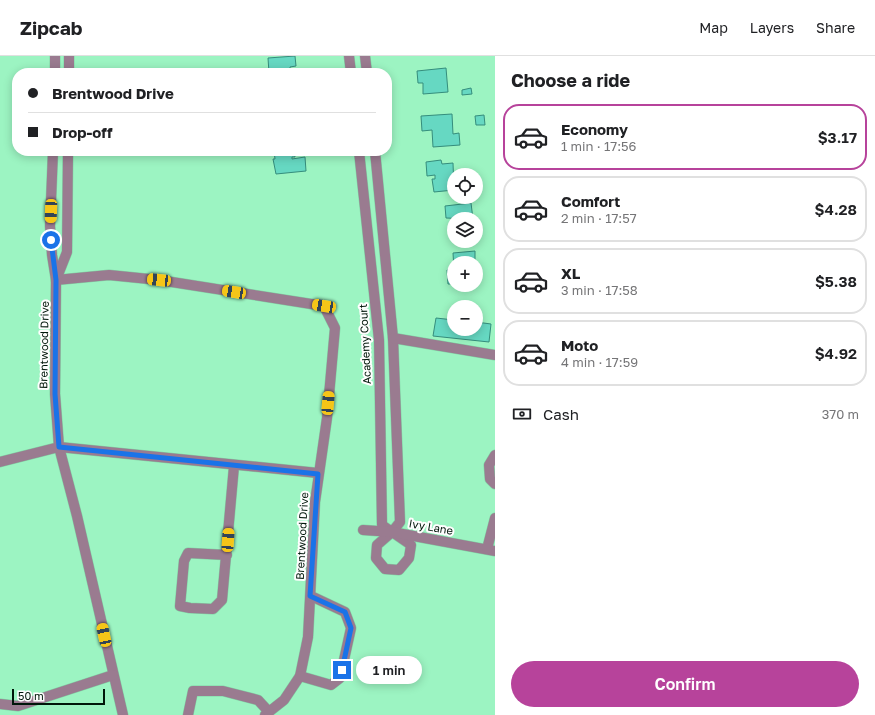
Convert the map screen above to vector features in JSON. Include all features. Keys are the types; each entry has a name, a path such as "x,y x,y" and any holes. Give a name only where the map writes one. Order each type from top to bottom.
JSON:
{"street":[{"path":"55,56 55,68"},
{"path":"69,56 69,68"},
{"path":"349,56 350,68"},
{"path":"365,56 366,68"},
{"name":"Brentwood Drive","path":"53,156 50,226 52,255 56,280 55,394 59,447 77,516 123,715"},
{"name":"Brentwood Drive","path":"56,280 67,252 68,156"},
{"name":"Academy Court","path":"359,156 378,340 382,525 392,532"},
{"path":"376,156 394,338 400,522 392,532"},
{"name":"Brentwood Drive","path":"56,280 116,275 159,280 324,306 335,328 327,418 318,474 308,637 300,676 284,700 267,713"},
{"path":"394,338 495,355"},
{"path":"0,462 59,447 318,474"},
{"path":"495,454 489,465 490,479 495,484"},
{"path":"227,555 188,553 184,561 180,606 213,609 222,600 227,555 234,466"},
{"path":"491,550 495,518"},
{"name":"Ivy Lane","path":"363,530 392,532 491,550"},
{"path":"300,676 331,685 340,678 351,628 345,612 310,596"},
{"path":"0,704 18,706 113,675"},
{"path":"188,715 193,691 223,691 258,700 267,713"}],"building":[{"path":"295,56 296,66 290,68 269,68 268,58"},
{"path":"446,68 448,92 423,94 423,83 418,83 417,71"},
{"path":"471,88 472,94 462,95 462,90"},
{"path":"452,114 453,134 459,133 460,145 433,147 432,130 422,131 421,116"},
{"path":"484,115 485,125 476,125 475,116"},
{"path":"275,156 295,156 292,157 292,159 305,157 306,171 276,174 273,159 275,159"},
{"path":"441,160 442,164 453,163 453,168 447,168 447,191 434,192 432,179 435,179 435,175 427,176 426,162"},
{"path":"471,204 472,212 447,212 446,218 445,206"},
{"path":"475,251 475,256 453,256 453,253"},
{"path":"436,318 447,319 447,336 483,336 483,323 491,324 489,342 433,336"}],"route":[{"path":"51,240 56,280 57,338 55,394 59,447 318,474 310,596 345,612 351,628 342,670"}]}
